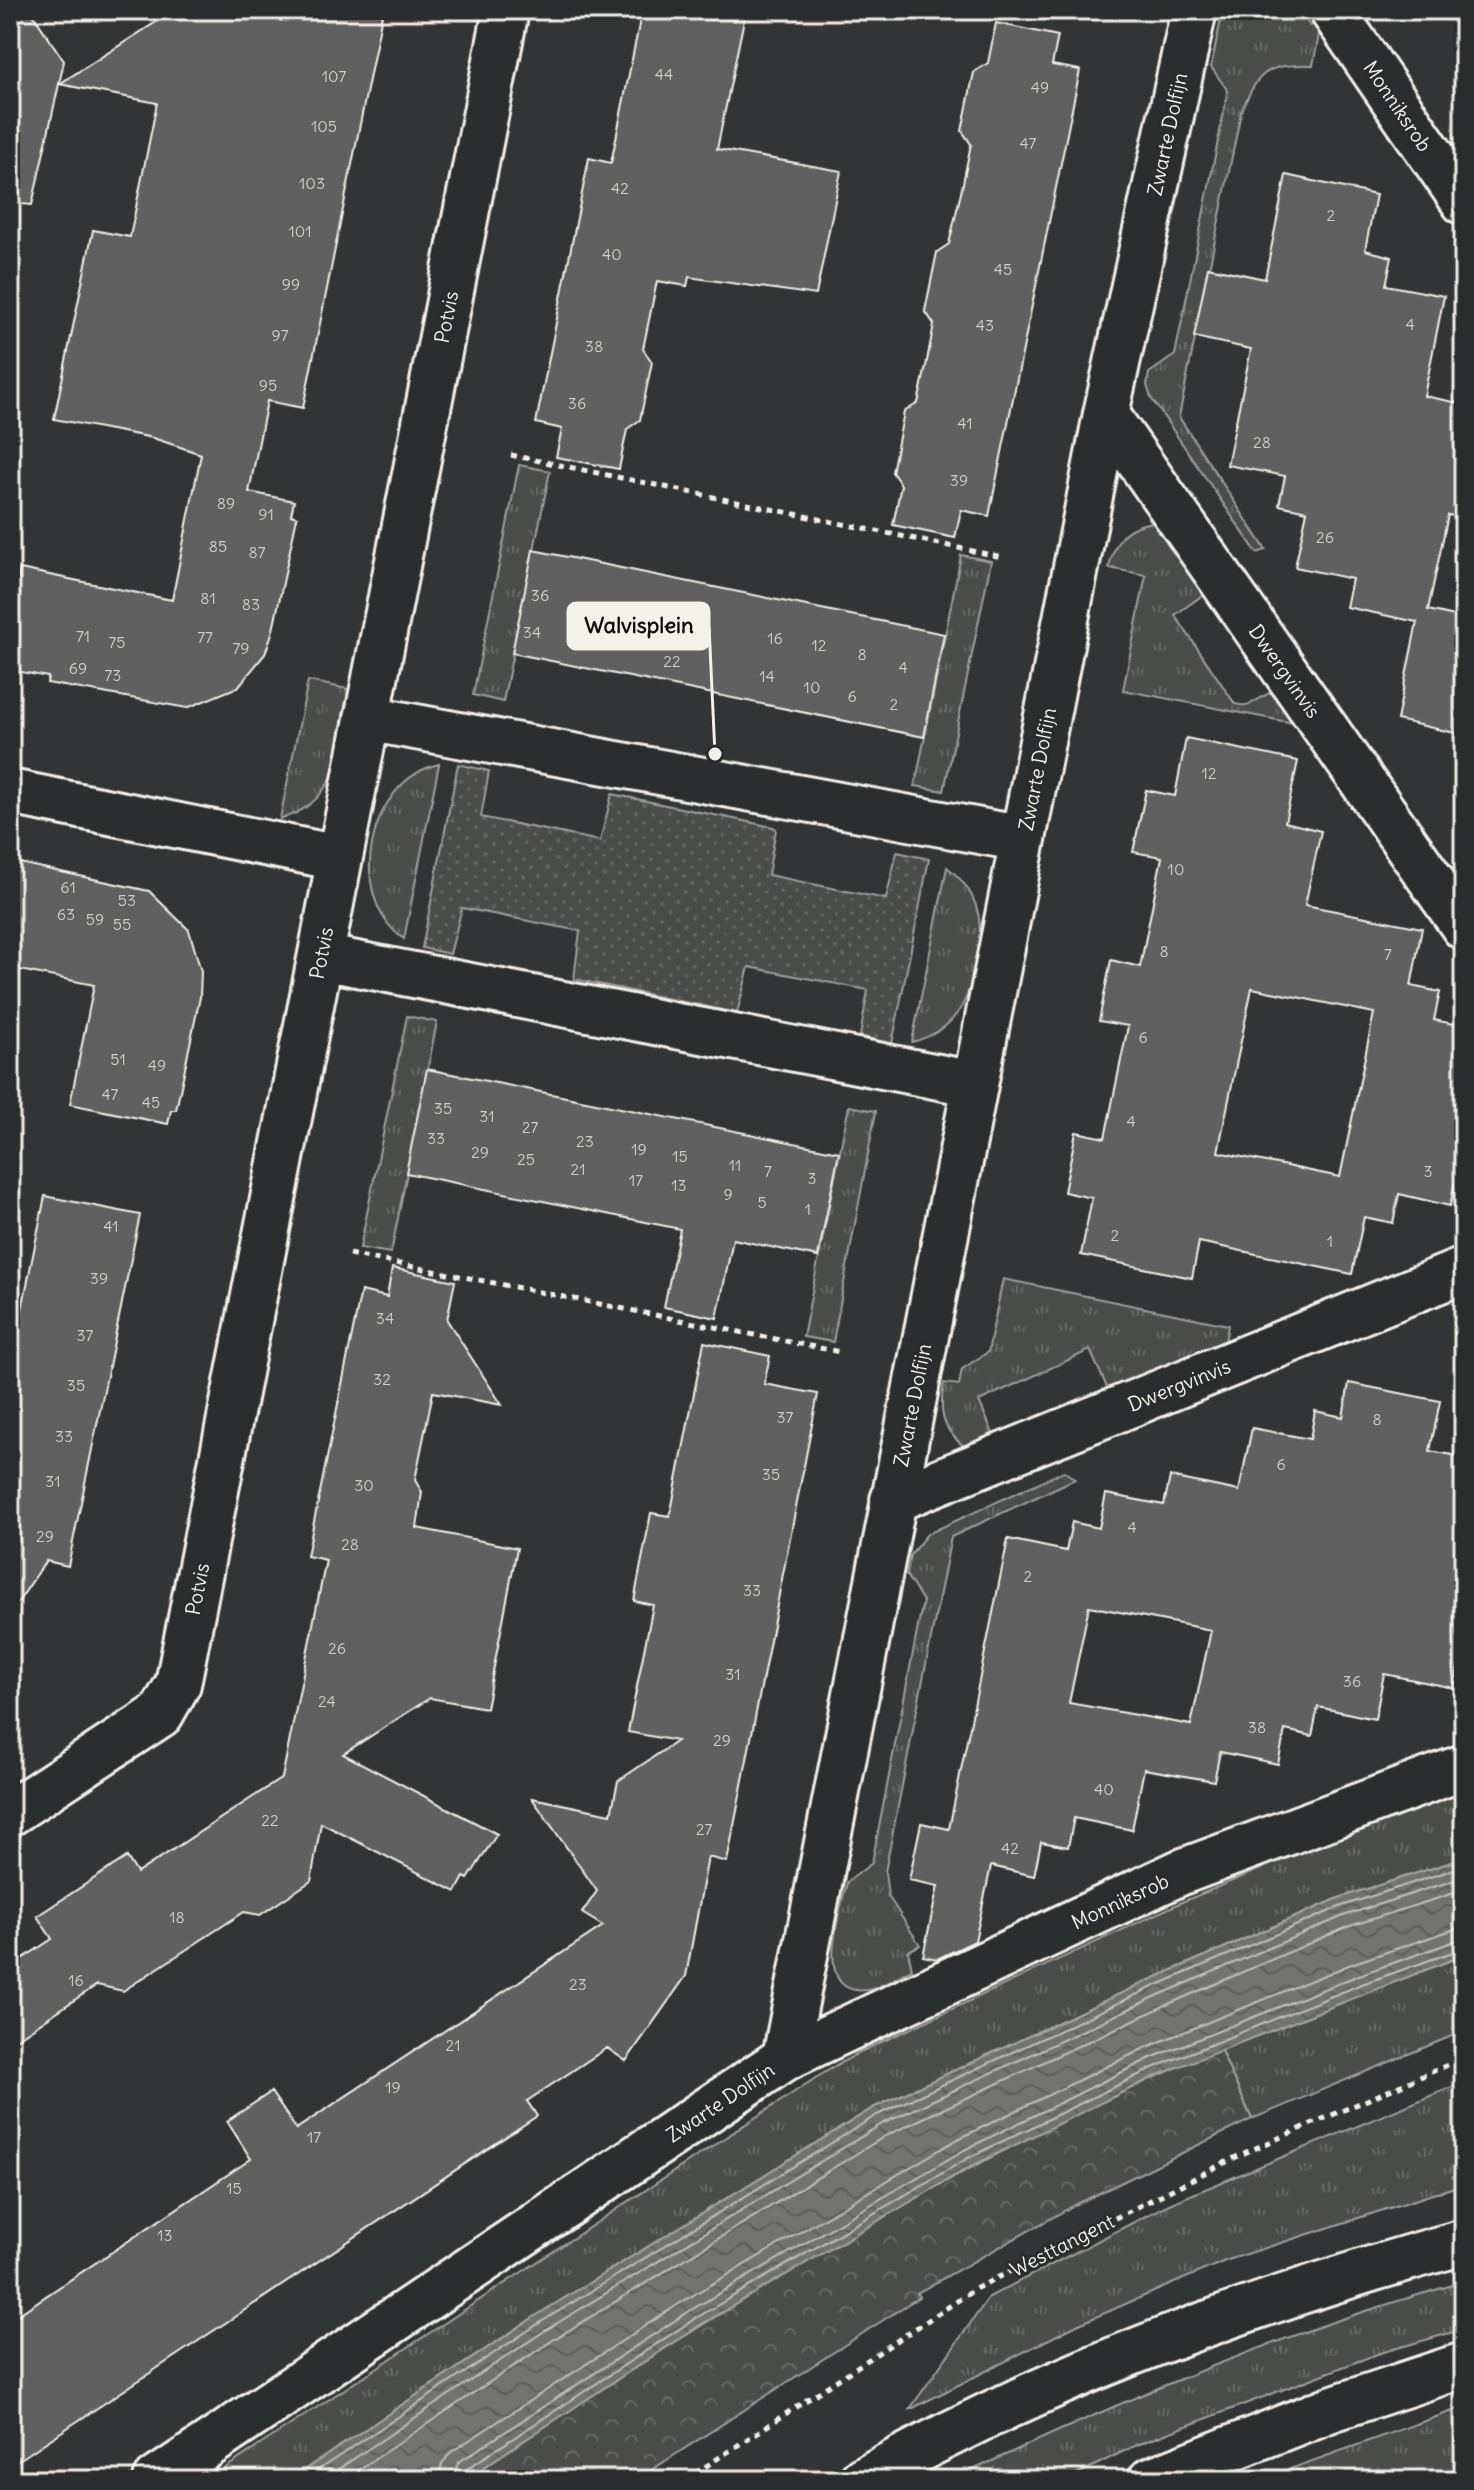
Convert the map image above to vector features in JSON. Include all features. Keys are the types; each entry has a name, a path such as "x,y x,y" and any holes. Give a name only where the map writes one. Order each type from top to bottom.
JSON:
{"street":[{"name":"Potvis","path":"10,1813 161,1714 178,1684 506,10"},
{"name":"Zwarte Dolfijn","path":"156,2480 785,2058 1106,414 1194,10"},
{"name":"Monniksrob","path":"1332,10 1464,202"},
{"name":"Dwergvinvis","path":"1106,414 1464,927"},
{"path":"367,718 1023,839"},
{"path":"10,792 339,858"},
{"path":"321,957 975,1084"},
{"name":"Dwergvinvis","path":"893,1500 1464,1270"},
{"name":"Monniksrob","path":"785,2058 1181,1872 1464,1767"},
{"path":"862,2480 1136,2350 1372,2267 1464,2242"},
{"path":"1151,2480 1331,2409 1464,2365"}],"path":[{"path":"511,455 1002,557"},
{"path":"349,1254 840,1352"},
{"name":"Westtangent","path":"685,2480 977,2288 1242,2154 1464,2058"}],"green space":[{"path":"1223,10 1299,10 1310,26 1318,21 1321,25 1313,65 1285,66 1266,72 1253,87 1241,112 1179,417 1266,550 1257,553 1151,398 1147,385 1149,373 1175,355 1228,91 1211,67"},
{"path":"519,465 550,471 503,702 473,695"},
{"path":"1154,522 1164,524 1214,587 1175,615 1235,704 1247,706 1281,686 1308,726 1123,690 1146,575 1109,568 1114,549 1122,536 1135,527"},
{"path":"961,555 991,561 944,791 915,786"},
{"path":"308,681 353,690 346,730 335,768 316,800 280,819"},
{"path":"439,764 404,939 385,920 374,896 370,869 372,842 381,815 395,792 415,774"},
{"path":"458,764 489,771 481,817 600,841 612,794 773,827 776,829 768,875 886,899 897,852 929,859 892,1044 860,1036 868,990 749,967 737,1013 574,979 580,931 462,908 450,954 422,948"},
{"path":"947,867 967,887 977,909 980,934 977,961 970,989 958,1013 939,1030 912,1042"},
{"path":"407,1016 437,1022 391,1253 360,1248"},
{"path":"849,1106 876,1111 833,1342 803,1337"},
{"path":"1003,1279 1228,1325 1225,1342 1110,1394 1090,1350 979,1401 997,1443 965,1447 946,1426 942,1411 944,1383 959,1385 962,1369 988,1352"},
{"path":"1064,1471 1075,1479 951,1537 885,1872 888,1896 920,1945 908,1951 912,1969 873,1989 850,1988 839,1980 833,1949 847,1882 872,1863 923,1601 906,1575 910,1555 927,1534"},
{"path":"1464,1790 1464,1858 1339,1898 1152,1979 873,2108 537,2315 289,2480 207,2480 817,2077 860,2052 1182,1902 1368,1824"},
{"path":"1464,1955 1464,2031 1252,2119 1220,2049"},
{"path":"1220,2049 1252,2119 1075,2205 917,2293 919,2297 636,2480 464,2480 739,2302 926,2192 1120,2093"},
{"path":"1464,2082 1464,2184 1225,2261 1077,2325 909,2410 989,2297 1169,2204"},
{"path":"1464,2282 1464,2329 1380,2353 1136,2445 1066,2480 951,2480 1140,2396 1267,2345"},
{"path":"1464,2407 1464,2480 1259,2480"}],"water":[{"path":"1464,1858 1464,1955 1158,2075 972,2166 700,2325 464,2480 289,2480 537,2315 873,2108 1152,1979 1339,1898"}],"building":[{"path":"10,10 30,10 64,61 32,205 10,203"},
{"path":"175,10 383,10 303,408 267,401 249,492 294,501 291,515 297,517 273,630 265,654 238,687 187,708 47,683 48,677 10,670 10,621 20,569 172,600 201,454 153,438 54,419 93,230 130,237 157,103 59,84"},
{"path":"642,10 746,10 717,149 841,171 816,295 689,277 687,286 657,281 643,349 652,362 640,420 627,429 619,469 556,457 562,429 536,423 589,158 611,163"},
{"path":"996,23 1058,36 1052,65 1080,70 989,516 961,510 955,538 893,525 901,485 892,472 904,412 918,403 926,366 934,324 925,311 937,252 949,244 962,188 971,144 962,131 974,72 988,63"},
{"path":"1286,175 1376,195 1365,250 1392,257 1386,285 1444,296 1424,396 1464,404 1464,518 1448,515 1428,610 1464,618 1464,735 1397,720 1417,622 1346,607 1352,579 1295,567 1307,511 1279,505 1285,476 1227,465 1251,349 1194,337 1208,267 1265,279"},
{"path":"533,550 944,634 924,737 512,653"},
{"path":"1186,738 1298,761 1285,822 1321,831 1305,905 1422,928 1411,986 1440,992 1434,1020 1464,1026 1464,1138 1450,1206 1399,1194 1393,1223 1364,1217 1352,1274 1199,1242 1192,1278 1081,1255 1092,1198 1064,1192 1076,1132 1105,1138 1128,1026 1099,1021 1111,960 1140,967 1162,857 1133,852 1146,790 1175,796","holes":["1252,988 1374,1013 1340,1177 1218,1152"]},
{"path":"10,861 149,891 189,930 201,971 200,997 176,1110 171,1110 168,1124 70,1104 94,985 10,968"},
{"path":"427,1069 839,1152 818,1257 733,1239 717,1318 664,1307 680,1229 406,1173"},
{"path":"45,1196 140,1215 68,1566 46,1561 10,1614 10,1317 20,1319"},
{"path":"392,1268 455,1281 447,1320 502,1405 433,1392 415,1480 422,1492 417,1528 517,1548 486,1708 430,1698 343,1754 497,1834 456,1892 321,1823 311,1881 260,1915 244,1912 123,1991 97,1985 10,2043 10,1967 52,1939 37,1916 127,1857 137,1873 282,1778 326,1560 307,1556 361,1291 387,1297"},
{"path":"704,1342 770,1356 764,1384 818,1394 727,1862 708,1857 686,1976 626,2061 607,2048 527,2101 537,2116 10,2466 10,2320 251,2159 227,2121 271,2092 296,2129 603,1926 582,1913 597,1891 532,1798 611,1814 618,1781 677,1741 628,1732 653,1605 634,1601 651,1513 670,1516"},
{"path":"1349,1383 1440,1401 1430,1451 1464,1457 1464,1636 1454,1688 1384,1674 1375,1719 1318,1707 1312,1736 1285,1730 1278,1764 1220,1752 1214,1781 1144,1769 1132,1830 1074,1818 1068,1847 1041,1842 1034,1876 991,1866 975,1941 937,1959 923,1956 938,1886 909,1880 921,1823 949,1829 1008,1539 1066,1551 1072,1522 1099,1528 1106,1494 1164,1505 1170,1477 1239,1491 1252,1428 1310,1439 1315,1411 1343,1417","holes":["1089,1606 1211,1630 1191,1725 1069,1703"]}],"place":[{"name":"Walvisplein","path":"715,754"}]}
